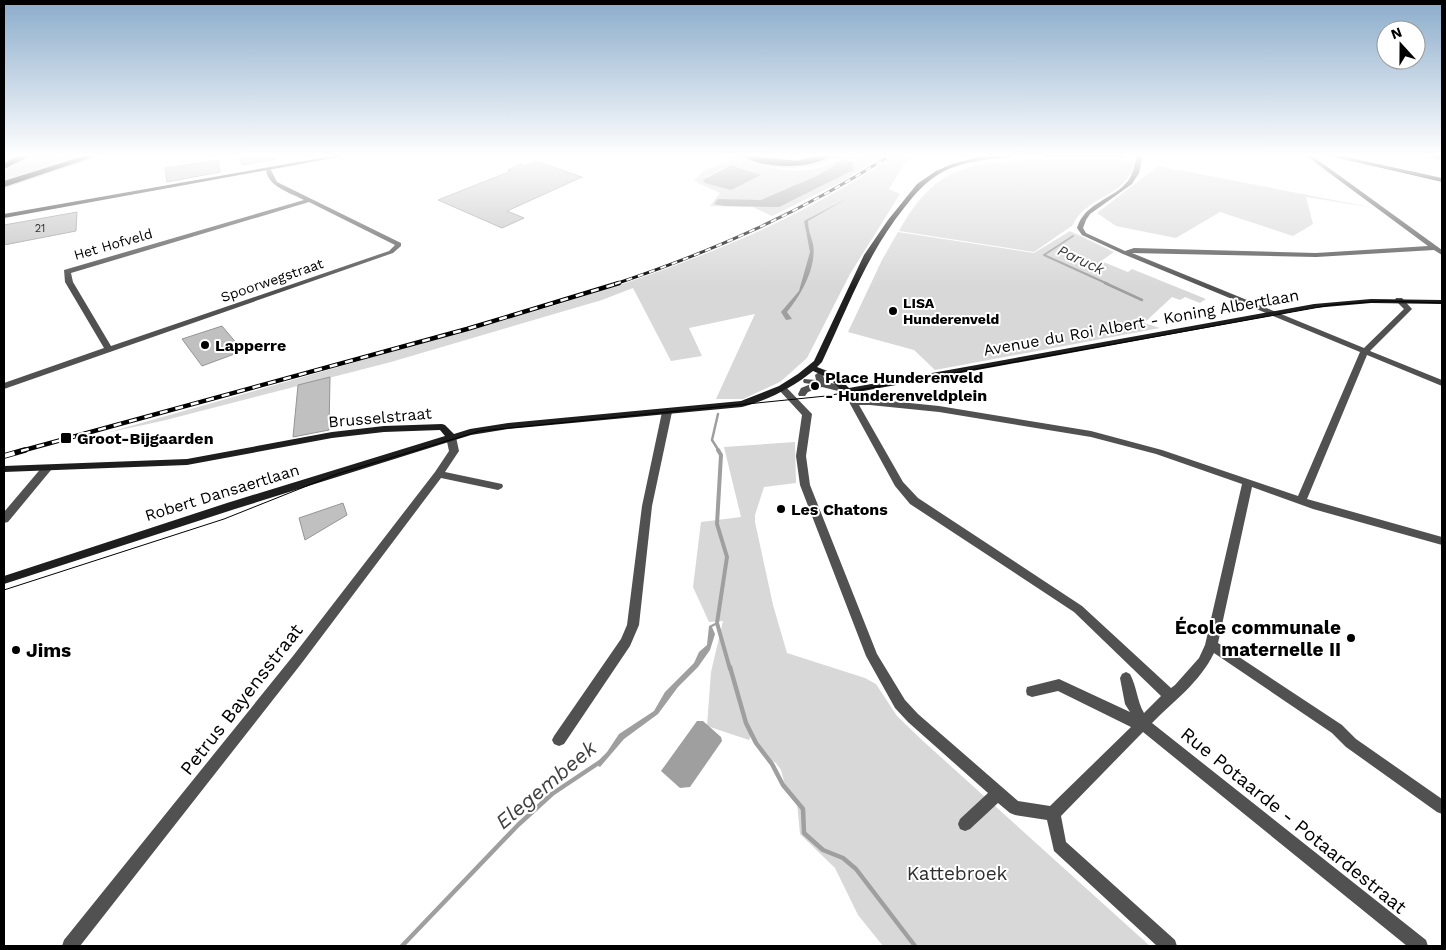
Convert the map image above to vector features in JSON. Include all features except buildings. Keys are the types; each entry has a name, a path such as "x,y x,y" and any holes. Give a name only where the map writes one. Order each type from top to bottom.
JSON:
{"street":[{"path":"4,216 98,199"},
{"path":"802,394 817,376 823,354 868,255 890,221 908,199"},
{"path":"1108,199 1084,216 1080,228 1084,234 1272,314 1442,382"},
{"path":"1369,199 1442,253"},
{"name":"Spoorwegstraat","path":"4,386 391,252 398,246 398,244 309,200"},
{"name":"Het Hofveld","path":"109,349 69,282 67,272 309,200"},
{"path":"1125,253 1134,250 1316,256 1435,248"},
{"path":"1301,500 1364,352 1408,309 1399,300"},
{"name":"Avenue du Roi Albert - Koning Albertlaan","path":"843,390 1330,304 1399,300 1442,302"},
{"path":"817,376 843,390"},
{"path":"808,381 817,376 832,376 854,403 899,484 914,501 1078,609 1170,696"},
{"name":"Brusselstraat","path":"4,469 188,462 332,435 384,429 442,428 451,437 500,427 742,404 817,376"},
{"path":"782,388 807,414 801,456 805,485 879,671 900,704 913,718 1016,808 1053,814"},
{"path":"854,403 870,402 923,407 1047,425 1159,452 1301,500 1442,541"},
{"path":"559,740 614,660 633,625 647,506 667,412"},
{"name":"Petrus Bayensstraat","path":"70,946 297,660 439,474 454,451 451,437"},
{"name":"Robert Dansaertlaan","path":"4,580 451,437"},
{"path":"4,519 47,468"},
{"path":"439,474 498,486"},
{"path":"1053,814 1180,688 1203,662 1211,645 1248,482"},
{"path":"1211,645 1338,729 1351,743 1442,807"},
{"path":"1126,678 1132,704 1143,724"},
{"path":"1032,691 1059,685 1122,714 1132,722 1143,724"},
{"name":"Rue Potaarde - Potaardestraat","path":"1143,724 1420,946"},
{"path":"965,824 998,793"},
{"path":"1053,814 1059,846 1169,946"}],"green space":[{"path":"715,199 806,199 772,216 753,207 710,206"},
{"path":"822,199 897,199 850,274 807,358 780,382 743,399 716,399 755,314 689,328 702,356 671,361 633,288 602,300 391,362 162,421 106,433 606,289 726,245 785,219"},
{"path":"921,199 1100,199 1086,208 1073,225 1034,252 899,231"},
{"path":"1115,199 1307,199 1313,224 1293,236 1220,212 1176,238 1116,226 1097,213"},
{"path":"1321,199 1330,199 1375,208"},
{"path":"1070,231 1114,252 1101,261 1128,272 1132,269 1206,299 1200,303 1185,297 1180,300 1172,297 1144,323 1160,328 935,370 914,350 848,332 882,260 898,232 1034,253"},
{"name":"Kattebroek","path":"795,442 796,483 764,487 755,515 773,605 787,653 865,678 876,684 897,716 923,741 1150,946 883,946 858,915 835,868 800,834 797,802 800,805 785,785 781,770 776,763 765,757 751,736 749,740 707,726 711,672 723,621 709,622 693,587 701,522 741,517 724,447"}],"shaded area":[{"path":"718,199 794,199 779,207 714,204"},
{"path":"846,199 808,221 813,244 813,262 807,280 787,312 792,319 786,320 781,312 799,291 810,252 804,221"},
{"path":"717,622 718,624 712,627 715,634 710,650 698,667 678,687 658,714 624,739 600,767 595,764 607,752 619,734 654,711 665,692 694,663 699,652 707,645 709,626"},
{"path":"697,721 703,721 721,737 722,741 690,787 680,788 661,771"}],"waterway":[{"name":"Paruck","path":"1073,236 1044,255 1108,284"},
{"name":"Paruck","path":"1105,283 1142,300"},
{"path":"718,414 712,440 719,451"},
{"path":"718,450 721,455 717,524 727,557 717,623 730,669"},
{"path":"730,667 746,723 756,743 772,764 783,785 803,809 804,833 823,850 843,858 856,869 915,946"},
{"name":"Elegembeek","path":"402,946 518,825 552,794 600,762"}],"tram line":[{"path":"4,590 224,519 337,474 480,431 826,396 1331,305 1385,301 1442,303"}],"railway":[{"path":"615,284 689,258 758,228 814,199"},
{"path":"21,451 467,329 619,283"},
{"path":"4,456 25,450"}],"place":[{"name":"LISA Hunderenveld","path":"893,311"},
{"name":"Lapperre","path":"205,345"},
{"name":"Place Hunderenveld - Hunderenveldplein","path":"815,386"},
{"name":"Groot-Bijgaarden","path":"66,438"},
{"name":"Les Chatons","path":"781,509"},
{"name":"École communale maternelle II","path":"1351,638"},
{"name":"Jims","path":"16,650"}]}
